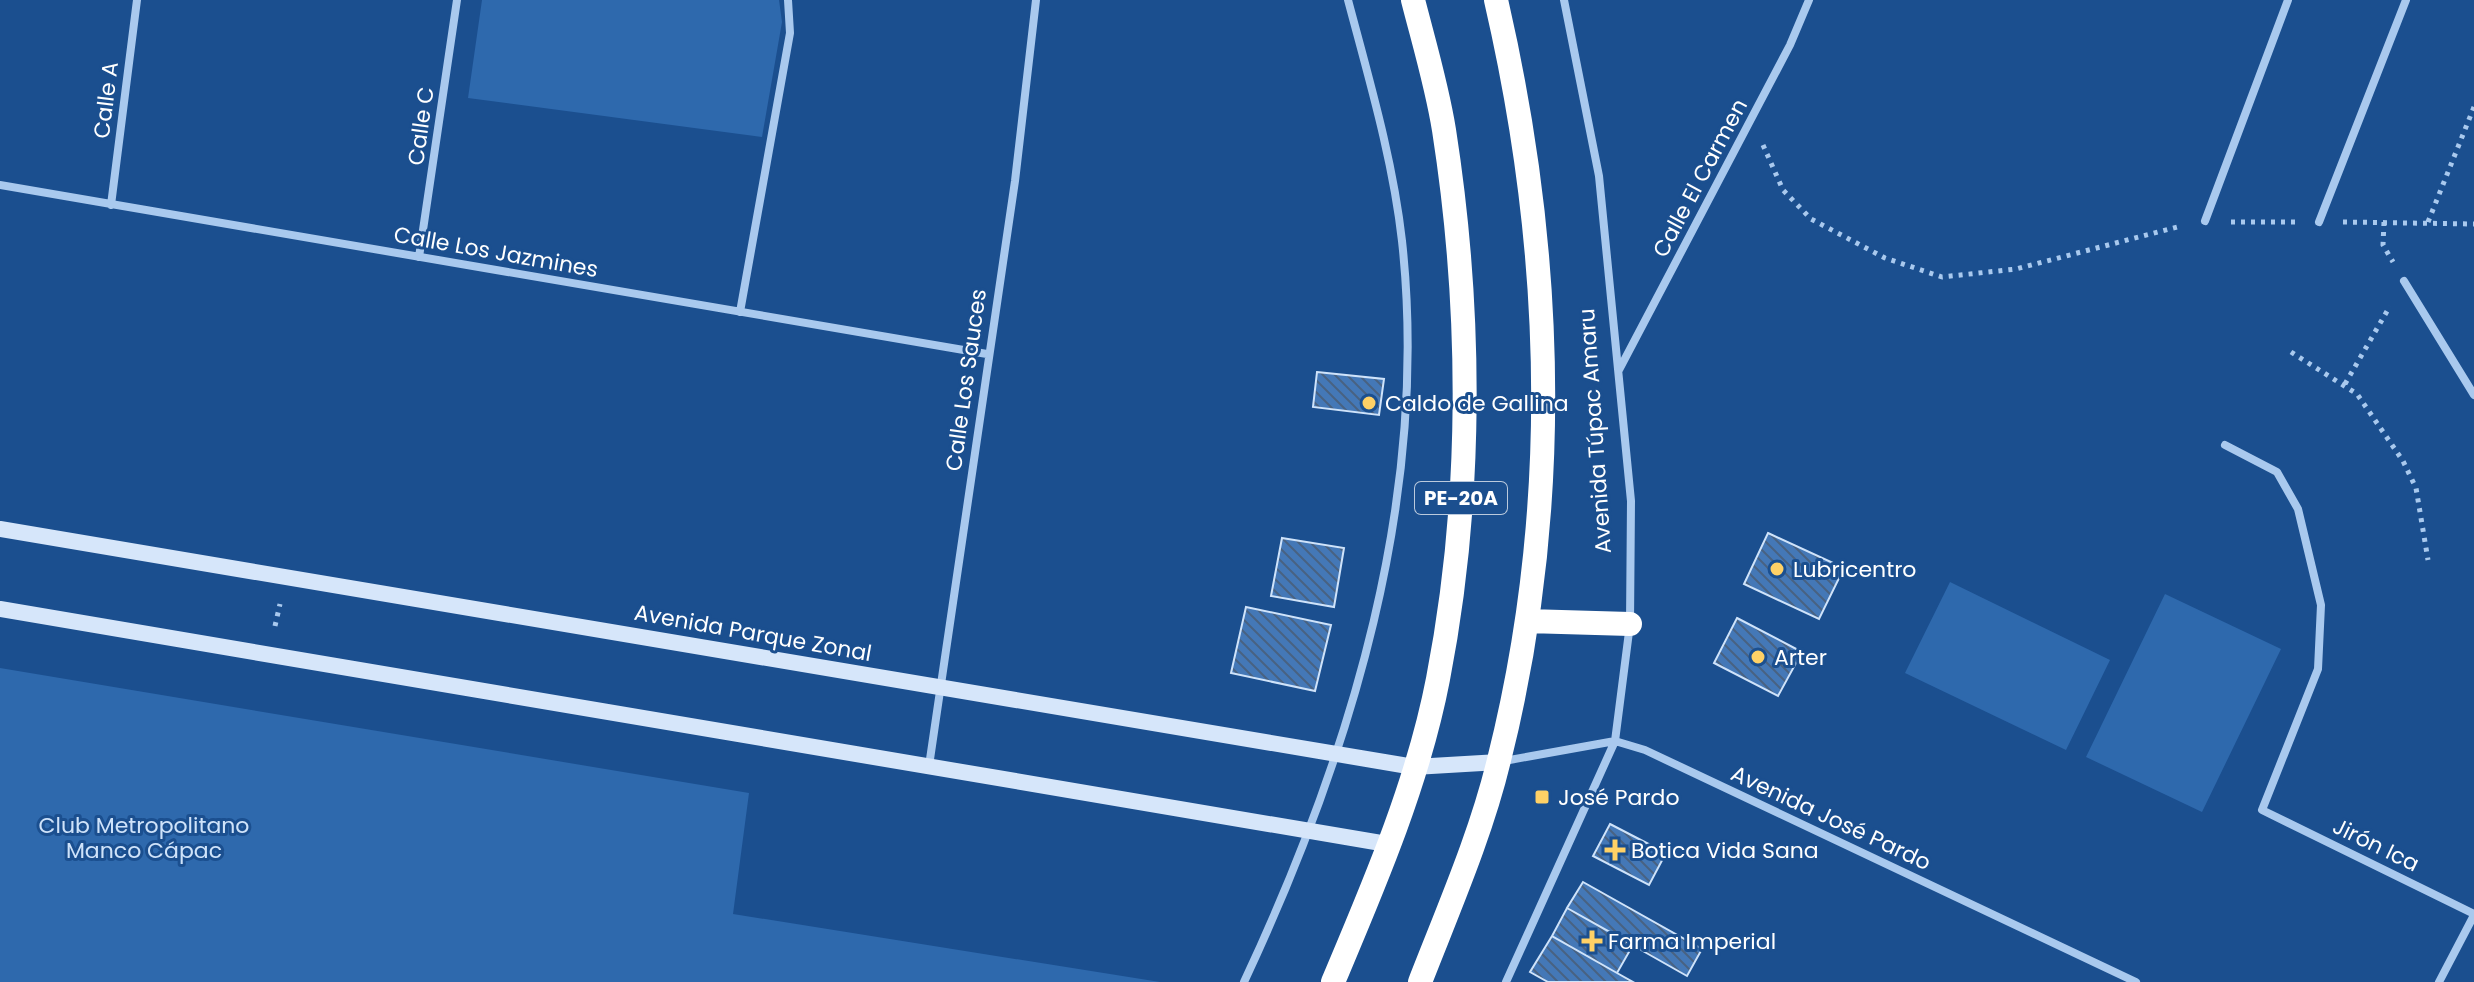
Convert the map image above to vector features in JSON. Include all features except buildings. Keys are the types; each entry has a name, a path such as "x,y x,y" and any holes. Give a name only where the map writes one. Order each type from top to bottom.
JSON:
{"highway":[{"name":"PE-20A","path":"1333,982 1414,767 1438,681 1452,591 1462,493 1465,385 1456,212 1444,126 1413,0"},
{"name":"Avenida Túpac Amaru","path":"1420,982 1499,762 1527,621 1541,517 1546,428 1543,341 1526,153 1496,0"},
{"path":"1527,621 1630,624"}],"main road":[{"name":"Avenida Parque Zonal","path":"0,529 1414,767 1499,762"},
{"path":"0,609 1387,844"}],"street":[{"name":"Calle A","path":"111,205 137,0"},
{"name":"Calle C","path":"419,257 457,0"},
{"path":"740,312 790,33 788,0"},
{"name":"Calle Los Sauces","path":"929,766 987,354 1015,181 1036,0"},
{"path":"1244,982 1284,897 1338,754 1373,622 1397,490 1408,379 1402,241 1378,109 1348,0"},
{"name":"Avenida Túpac Amaru","path":"1506,982 1615,741 1630,624 1631,501 1599,176 1564,0"},
{"name":"Calle El Carmen","path":"1618,370 1752,119 1809,0"},
{"path":"2205,221 2288,0"},
{"path":"2319,222 2406,0"},
{"name":"Calle Los Jazmines","path":"0,185 987,354"},
{"path":"2404,281 2474,395"},
{"name":"Jirón Ica","path":"2225,445 2277,472 2298,509 2321,605 2318,669 2262,810 2474,914"},
{"name":"Avenida José Pardo","path":"1499,762 1615,741 1645,750 2136,982"},
{"path":"2439,982 2474,914"}],"path":[{"path":"2428,222 2474,107"},
{"path":"1752,119 1783,190 1811,219 1885,258 1942,277 1964,275"},
{"path":"2345,384 2404,281 2383,245 2384,222"},
{"path":"2291,352 2357,394 2388,439 2416,488 2428,560"},
{"path":"270,654 285,577"}],"green space":[{"path":"482,0 779,0 782,22 762,137 468,98"},
{"path":"1950,582 2110,660 2066,750 1905,673"},
{"path":"2165,594 2281,649 2202,812 2086,757"},
{"name":"Club Metropolitano Manco Cápac","path":"0,668 749,793 733,914 1160,982 0,982"}],"place":[{"name":"Caldo de Gallina","path":"1369,403"},
{"name":"Lubricentro","path":"1777,569"},
{"name":"Arter","path":"1758,657"},
{"name":"José Pardo","path":"1542,797"},
{"name":"Botica Vida Sana","path":"1615,850"},
{"name":"Farma Imperial","path":"1592,941"}]}
